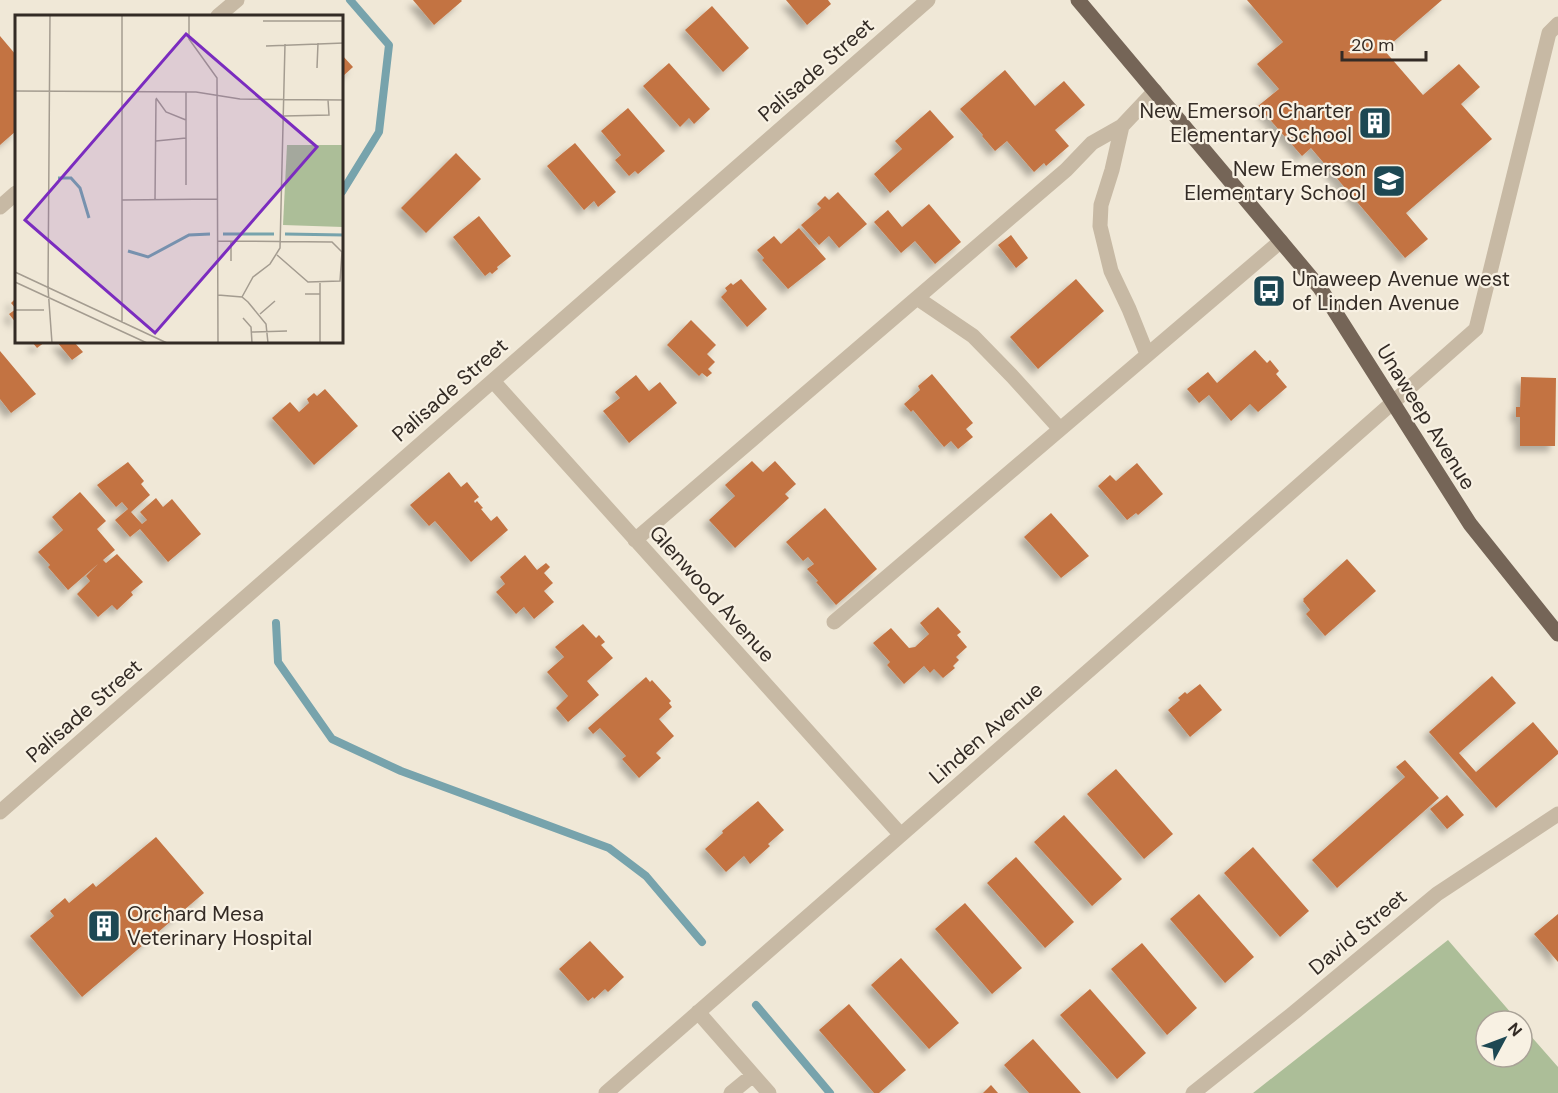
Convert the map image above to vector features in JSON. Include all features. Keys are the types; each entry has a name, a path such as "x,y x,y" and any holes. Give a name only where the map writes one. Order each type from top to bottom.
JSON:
{"main road":[{"name":"Unaweep Avenue","path":"1078,0 1320,288 1470,524 1558,634"}],"street":[{"path":"219,15 237,0"},
{"name":"Palisade Street","path":"0,812 928,0"},
{"name":"Linden Avenue","path":"606,1093 1476,329 1549,33 1558,24"},
{"path":"635,540 1066,170 1092,143 1122,126 1155,91"},
{"path":"1122,126 1101,205 1100,226 1111,271 1147,354"},
{"path":"0,207 15,194"},
{"path":"834,622 1281,240"},
{"path":"917,298 973,336 1060,429"},
{"name":"Glenwood Avenue","path":"492,381 901,835"},
{"name":"David Street","path":"1193,1093 1437,894 1558,814"},
{"path":"699,1012 769,1093"},
{"path":"732,1093 753,1075"}],"green space":[{"path":"1448,940 1508,1009 1474,1009 1474,1069 1534,1069 1534,1040 1558,1067 1558,1093 1253,1093"}],"building":[{"path":"413,0 461,0 462,1 434,25"},
{"path":"786,0 828,0 831,4 807,25"},
{"name":"New Emerson Charter Elementary School","path":"1247,0 1442,0 1384,50 1423,95 1459,64 1480,87 1461,104 1492,139 1406,213 1428,239 1405,258 1311,148 1302,156 1258,106 1279,89 1257,64 1283,42"},
{"path":"712,6 749,48 723,72 685,30"},
{"path":"0,36 15,54 15,132 0,145"},
{"path":"344,57 353,67 344,75"},
{"path":"669,63 710,109 694,124 689,118 680,127 643,86"},
{"path":"1005,70 1035,106 1064,81 1085,105 1055,130 1069,146 1046,166 1044,163 1034,172 1007,141 995,151 960,109"},
{"path":"628,108 665,151 638,174 635,171 629,176 615,160 621,155 601,131"},
{"path":"930,110 954,137 890,193 874,174 902,149 895,141"},
{"path":"575,143 616,192 598,207 594,201 584,210 547,166"},
{"path":"456,153 481,179 426,233 401,208"},
{"path":"838,192 867,224 839,248 829,236 819,245 801,225 821,208 817,204 825,196 829,200"},
{"path":"929,204 961,242 935,264 915,241 901,253 874,222 888,210 902,227"},
{"path":"479,216 511,256 492,274 490,272 485,276 453,237"},
{"path":"799,228 826,259 788,289 762,260 764,258 757,250 774,236 781,244"},
{"path":"1011,235 1028,258 1016,268 998,245"},
{"path":"741,279 767,309 747,327 721,297 727,291 725,288"},
{"path":"1076,279 1104,311 1038,369 1010,337"},
{"path":"15,310 15,322 9,314"},
{"path":"691,320 716,345 707,354 715,362 708,369 712,373 707,377 702,373 699,376 667,345"},
{"path":"59,344 76,344 83,352 72,360"},
{"path":"1255,350 1267,363 1270,360 1279,371 1276,374 1287,387 1258,412 1250,404 1231,421 1209,395 1199,403 1187,389 1208,372 1217,383"},
{"path":"0,351 36,394 11,413 0,399"},
{"path":"932,374 973,423 966,429 973,437 958,449 951,441 944,447 913,410 911,412 904,404 920,390 918,386"},
{"path":"636,375 649,391 660,382 677,403 629,443 603,411 620,398 615,392"},
{"path":"1521,377 1556,378 1555,446 1520,446 1520,417 1516,417 1516,407 1520,407"},
{"path":"325,389 358,426 314,465 272,418 290,402 299,412 309,403 307,399 314,393 317,396"},
{"path":"752,461 763,472 775,461 796,484 785,494 789,498 735,548 709,520 735,496 725,485"},
{"path":"128,462 144,481 141,484 150,495 131,512 142,524 147,520 140,512 156,498 163,507 172,499 201,534 168,562 140,529 130,537 115,520 128,509 122,502 116,507 97,485"},
{"path":"1137,463 1163,494 1138,515 1136,513 1127,520 1098,486 1110,475 1116,481"},
{"path":"449,472 461,487 467,482 479,497 474,501 475,503 477,501 491,521 497,516 508,530 471,562 435,521 429,526 410,505"},
{"path":"80,492 106,521 97,529 115,550 103,560 106,563 117,554 143,582 131,592 133,595 117,610 112,605 98,617 77,594 90,581 86,576 98,564 68,590 38,552 63,530 52,517"},
{"path":"825,508 877,569 836,605 807,569 814,564 808,557 803,561 786,542"},
{"path":"1051,513 1089,556 1061,578 1024,537"},
{"path":"525,555 537,570 546,563 550,567 544,573 553,583 544,591 554,602 534,619 524,607 516,614 496,592 505,584 500,577"},
{"path":"1347,559 1376,591 1325,636 1306,614 1310,610 1303,599"},
{"path":"938,607 961,632 957,635 967,647 956,657 959,660 953,666 955,668 943,678 934,669 930,673 924,666 904,684 887,665 890,662 873,643 891,628 909,648 915,647 929,634 920,623"},
{"path":"583,624 596,638 599,635 605,642 601,645 613,658 587,681 599,695 568,722 556,708 568,696 547,672 564,657 555,647"},
{"path":"1492,676 1516,703 1459,753 1476,772 1533,722 1558,751 1558,754 1496,808 1429,732"},
{"path":"646,677 650,682 652,680 671,701 669,703 672,707 659,719 674,736 656,753 661,758 639,778 622,759 626,756 600,728 593,734 588,728"},
{"path":"1200,684 1222,710 1190,737 1168,710 1180,700 1178,698 1185,692 1187,694"},
{"path":"1405,760 1439,798 1337,888 1312,860 1405,777 1396,767"},
{"path":"1116,769 1173,834 1144,859 1087,794"},
{"path":"1447,795 1464,815 1447,829 1430,809"},
{"path":"758,801 784,830 750,864 744,856 726,872 705,849 723,833 722,831"},
{"path":"1064,815 1122,879 1092,906 1034,842"},
{"name":"Orchard Mesa Veterinary Hospital","path":"156,837 204,893 82,997 30,936 54,916 50,911 65,898 69,903 93,883 96,887"},
{"path":"1253,847 1309,911 1280,937 1224,873"},
{"path":"1016,857 1074,922 1045,948 987,883"},
{"path":"1199,894 1254,957 1225,983 1170,919"},
{"path":"965,903 1022,968 992,994 935,929"},
{"path":"1558,914 1558,962 1534,934"},
{"path":"590,941 624,977 608,992 605,989 594,999 593,997 588,1001 559,969"},
{"path":"1142,943 1197,1008 1167,1035 1111,969"},
{"path":"901,958 959,1023 929,1049 871,985"},
{"path":"1090,989 1146,1053 1117,1079 1060,1015"},
{"path":"849,1004 906,1070 879,1093 874,1093 819,1030"},
{"path":"1033,1039 1081,1093 1029,1093 1004,1065"},
{"path":"991,1085 998,1093 983,1093"}],"waterway":[{"path":"344,189 379,132 389,45 350,0"},
{"path":"276,623 278,662 332,739 401,771 609,848 646,876 702,942"},
{"path":"756,1005 830,1093"}],"place":[{"name":"New Emerson Charter Elementary School","path":"1375,123"},
{"name":"New Emerson Elementary School","path":"1389,181"},
{"name":"Unaweep Avenue west of Linden Avenue","path":"1269,291"},
{"name":"Orchard Mesa Veterinary Hospital","path":"104,926"}]}
